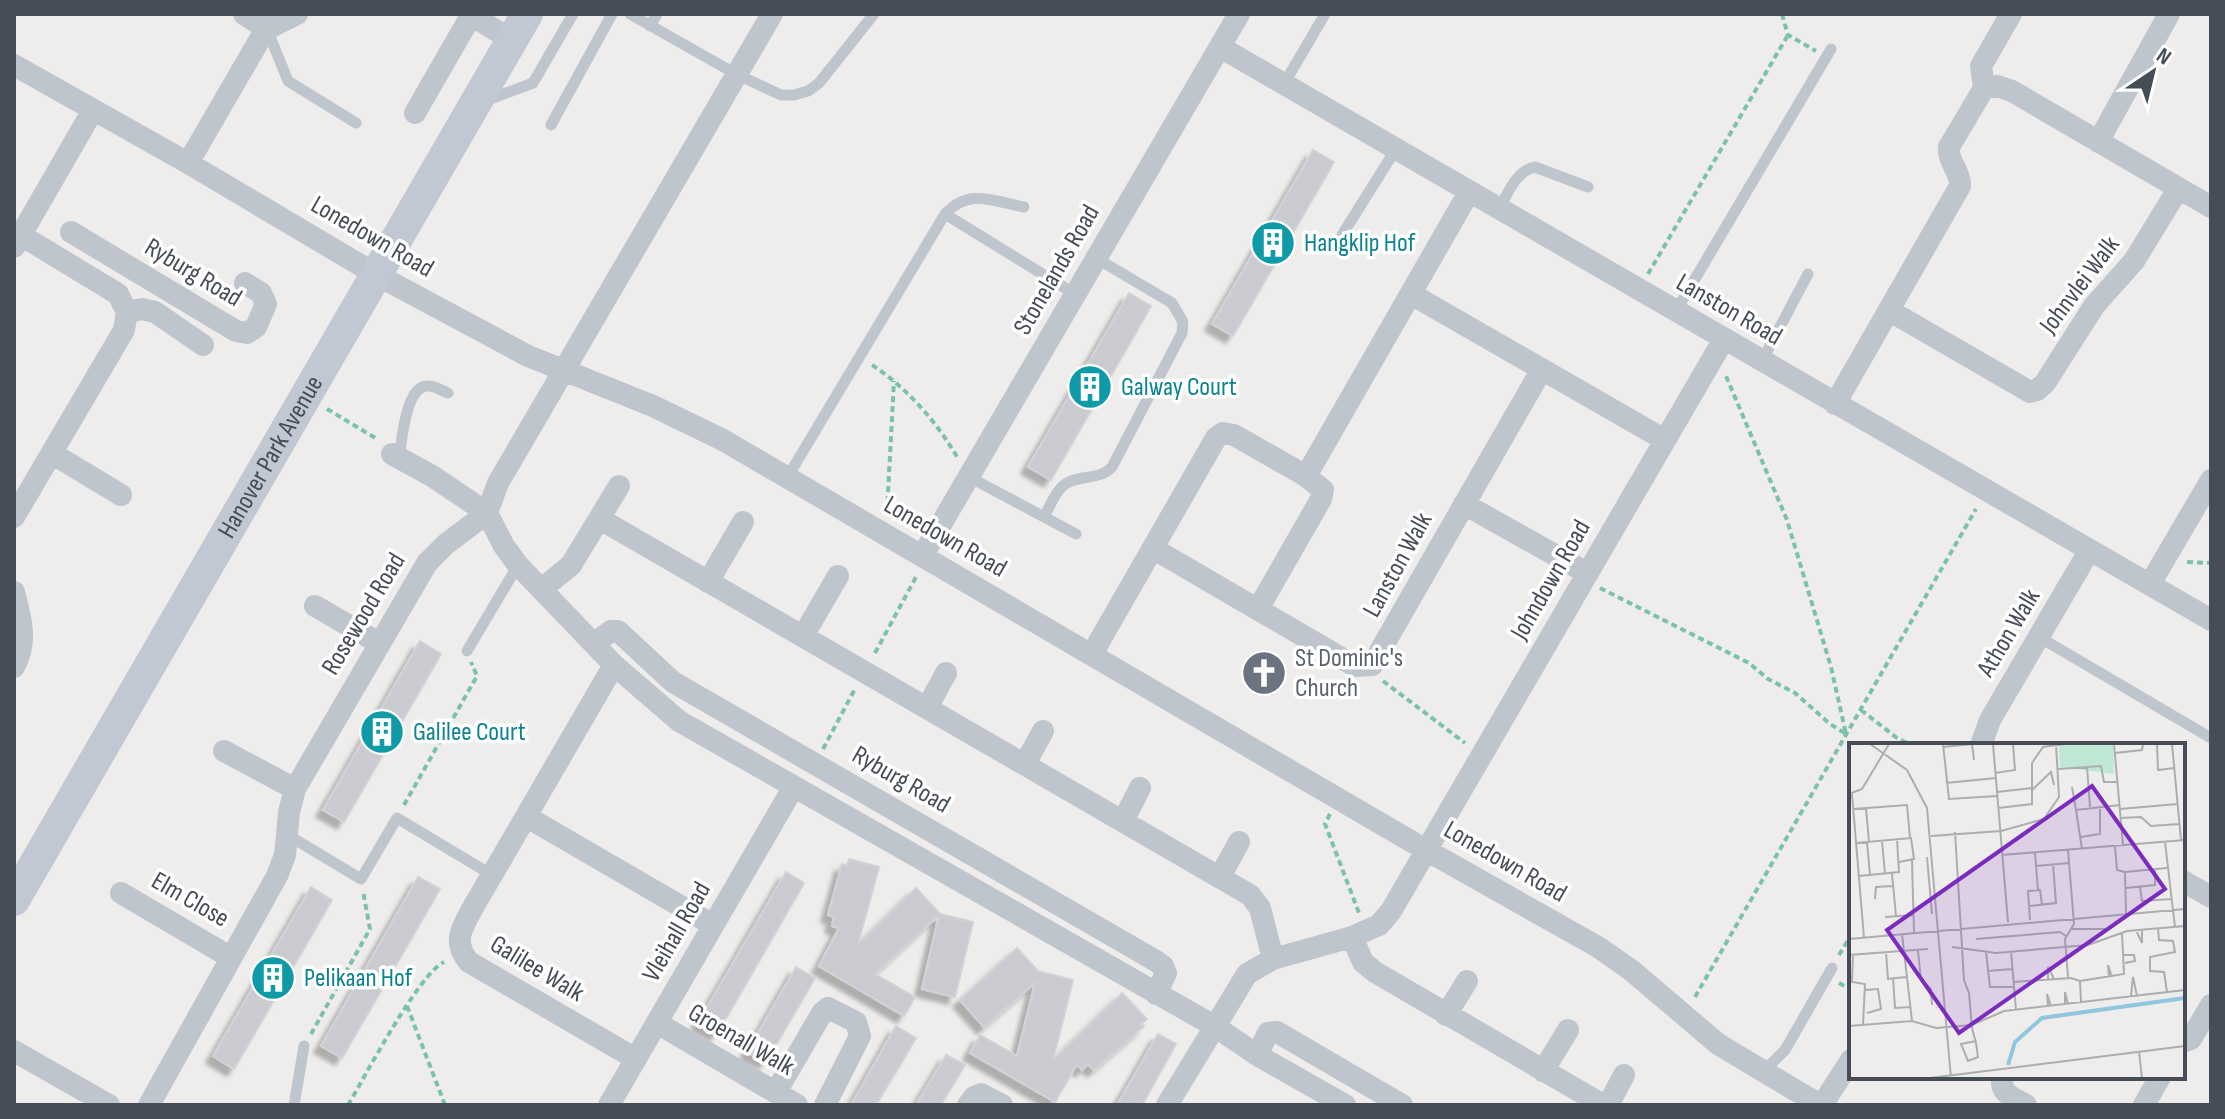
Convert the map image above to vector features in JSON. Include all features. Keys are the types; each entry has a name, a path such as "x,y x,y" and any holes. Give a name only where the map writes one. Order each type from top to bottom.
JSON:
{"street":[{"path":"244,14 267,29"},
{"path":"188,163 267,29 297,14"},
{"path":"415,113 471,14 520,27"},
{"path":"487,513 498,483 772,14"},
{"name":"Stonelands Road","path":"923,555 1239,14"},
{"path":"1835,404 1961,185 1949,155 1949,147 1984,88 1981,66 2011,14"},
{"path":"2098,142 2169,14"},
{"name":"Hanover Park Avenue","path":"14,900 520,27"},
{"name":"Lanston Road","path":"1220,47 2211,620"},
{"name":"Lonedown Road","path":"14,65 377,275 528,356 653,406 723,440 923,555 1426,850 1598,947 1631,970 1718,1044 1821,1105"},
{"path":"1984,88 1997,86 2012,91 2211,207"},
{"path":"14,517 124,330 127,312 118,294 16,238 93,110"},
{"name":"Johnvlei Walk","path":"1890,311 2030,392 2037,390 2045,383 2094,306 2134,261 2178,189"},
{"path":"1306,476 1469,192"},
{"name":"Ryburg Road","path":"71,232 236,331 247,333 256,327 266,304 261,293 245,283"},
{"name":"Ryburg Road","path":"98,281 112,256"},
{"path":"1411,294 1665,440"},
{"path":"127,312 142,309 155,312 203,345"},
{"name":"Johndown Road","path":"1379,925 1391,911 1724,339"},
{"name":"Lanston Walk","path":"1365,667 1372,665 1379,656 1542,369"},
{"path":"1092,654 1219,435 1234,435 1321,487 1322,496 1258,609"},
{"path":"393,453 487,513 518,565 614,665 679,721 1216,1027 1318,1098 1345,1105"},
{"path":"53,454 121,495"},
{"path":"2150,584 2211,480"},
{"path":"543,588 571,565 619,486"},
{"name":"Lanston Walk","path":"1464,504 1585,576"},
{"name":"Rosewood Road","path":"149,1105 277,876 285,855 295,789 427,563 446,544 487,513"},
{"path":"600,519 1250,895 1260,908 1273,959"},
{"path":"708,582 743,522"},
{"path":"1154,549 1355,666 1365,667"},
{"name":"Athon Walk","path":"1982,743 1990,720 2089,551"},
{"path":"803,636 838,576"},
{"path":"14,592 23,628 21,655 14,667"},
{"path":"315,606 379,643"},
{"name":"Ryburg Road","path":"594,644 611,631 618,631 673,682 1156,961 1166,973 1156,994"},
{"name":"Galilee Walk","path":"614,665 460,931 458,941 461,952 469,962 486,974 636,1059"},
{"path":"927,708 946,673"},
{"path":"1025,764 1043,731"},
{"path":"224,751 295,789"},
{"name":"Vleihall Road","path":"609,1105 793,788"},
{"path":"1123,821 1140,788"},
{"path":"527,817 713,925"},
{"path":"1220,877 1239,842"},
{"path":"2185,882 2211,897"},
{"name":"Elm Close","path":"121,893 230,957"},
{"path":"1167,1105 1247,974 1273,959 1352,937 1379,925"},
{"path":"1352,937 1360,956 1371,969 1606,1105 1624,1075"},
{"path":"1446,1015 1467,981"},
{"path":"2185,1041 2191,1039 2211,1005"},
{"path":"776,1092 822,1013 828,1008 856,1022 860,1036 825,1105"},
{"name":"Groenall Walk","path":"657,1023 797,1105"},
{"path":"1543,1071 1568,1030"},
{"path":"1257,1055 1268,1033 1277,1032 1402,1105"},
{"path":"14,1051 109,1105"},
{"path":"1821,1105 1849,1063"},
{"path":"2002,1079 2004,1092 2026,1105"},
{"path":"2144,1105 2159,1079"},
{"path":"968,1105 981,1094 1002,1105"}],"lane":[{"path":"474,105 533,83 573,14"},
{"path":"551,125 612,14"},
{"path":"630,14 736,74 781,95 808,91 819,83 874,14"},
{"path":"650,26 657,14"},
{"path":"1284,84 1325,14"},
{"path":"267,29 288,81 356,123"},
{"path":"1676,311 1828,53"},
{"path":"1342,235 1396,149"},
{"path":"1499,209 1520,174 1529,168 1535,167 1588,187"},
{"path":"787,478 945,214 956,202 975,197 1024,207"},
{"path":"945,214 1075,294"},
{"path":"1044,517 1065,484 1104,474 1112,467 1182,333 1183,322 1172,303 1096,258"},
{"path":"1762,361 1808,274"},
{"path":"393,453 411,399 423,387 429,386 448,393"},
{"path":"969,477 1076,534"},
{"path":"467,651 518,565"},
{"path":"2039,637 2211,738"},
{"path":"286,834 361,879 397,818 492,875"},
{"path":"1763,1072 1785,1050 1832,968"},
{"path":"294,1105 304,1046"}],"path":[{"path":"1639,290 1788,35 1782,14"},
{"path":"1788,35 1828,53"},
{"path":"1724,339 1726,377 1787,520 1831,667 1846,734"},
{"path":"859,356 894,379 946,439 969,477"},
{"path":"886,534 894,379"},
{"path":"324,408 393,453"},
{"path":"1684,1016 1985,492"},
{"path":"1585,576 1749,663 1768,679 1795,693 1846,734"},
{"path":"397,818 477,676 467,651"},
{"path":"1365,667 1482,756"},
{"path":"1861,710 1907,743"},
{"path":"1338,798 1325,824 1358,913 1379,925"},
{"path":"304,1046 370,929 361,879"},
{"path":"1832,968 1849,938"},
{"path":"348,1105 407,1006 436,966 461,952"},
{"path":"407,1006 445,1105"}],"building":[{"name":"Hangklip Hof","path":"1313,150 1334,162 1233,336 1212,324"},
{"name":"Galway Court","path":"1129,293 1151,306 1051,480 1028,467"},
{"name":"Galilee Court","path":"420,641 441,654 344,822 323,810"},
{"path":"849,859 879,867 858,944 916,888 940,914 973,922 955,997 922,989 939,915 875,974 915,997 904,1016 819,966 839,928 832,926 834,917 828,915 842,864 847,866"},
{"path":"786,872 804,883 717,1034 698,1023"},
{"path":"418,877 440,889 342,1058 321,1046"},
{"name":"Pelikaan Hof","path":"311,887 332,900 234,1069 213,1056"},
{"path":"1017,948 1038,971 1073,980 1053,1060 1122,993 1147,1019 1141,1024 1144,1026 1094,1070 1088,1064 1082,1070 1077,1064 1055,1102 970,1053 980,1035 1017,1056 1035,983 984,1027 960,1000"},
{"path":"796,967 815,978 766,1062 747,1052"},
{"path":"896,1026 916,1038 876,1105 851,1105"},
{"path":"1158,1034 1176,1044 1142,1105 1117,1105"},
{"path":"946,1055 965,1065 941,1105 916,1105"}],"place":[{"name":"Hangklip Hof","path":"1273,243"},
{"name":"Galway Court","path":"1090,387"},
{"name":"St Dominic's Church","path":"1264,673"},
{"name":"Galilee Court","path":"382,732"},
{"name":"Pelikaan Hof","path":"273,978"}]}
